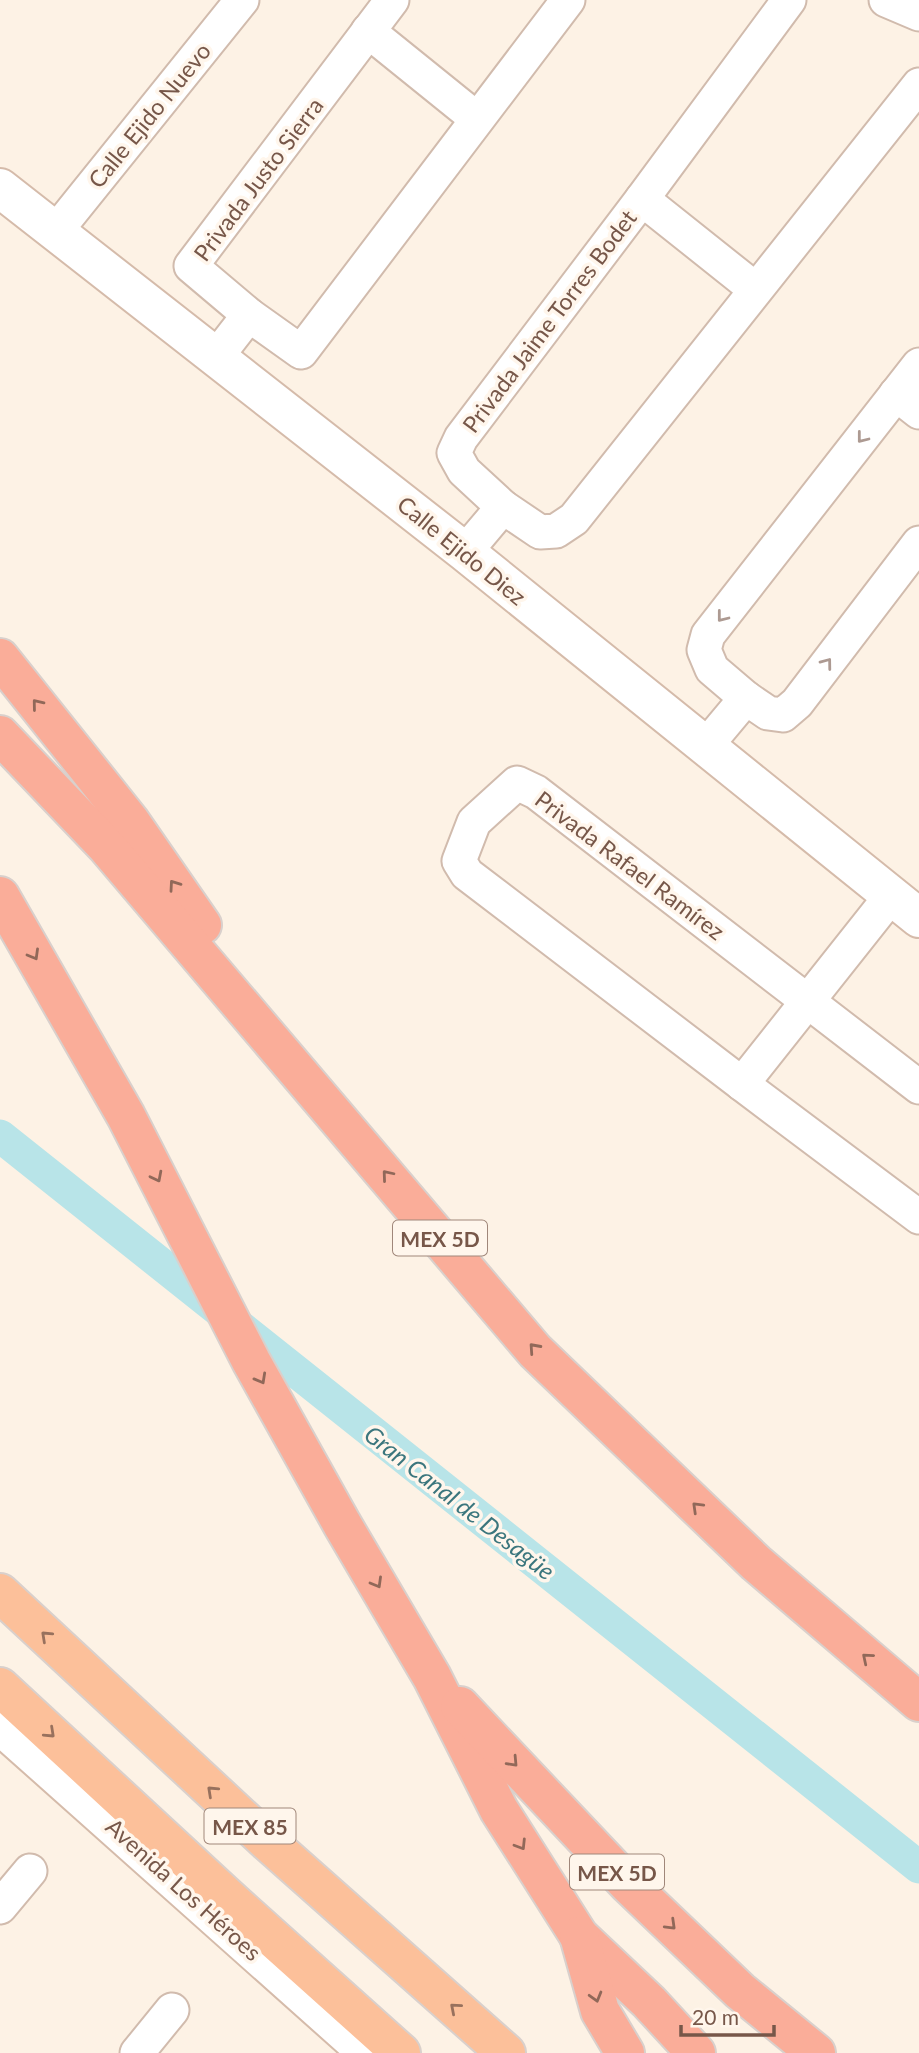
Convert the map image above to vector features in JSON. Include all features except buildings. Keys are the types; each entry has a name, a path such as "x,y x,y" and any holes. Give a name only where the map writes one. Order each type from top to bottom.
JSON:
{"highway":[{"path":"0,658 130,821 326,1102"},
{"name":"MEX 5D","path":"0,735 106,846 536,1351 756,1563 919,1702"},
{"name":"MEX 5D","path":"0,896 126,1116 251,1361 432,1677 628,1884 740,1991 816,2053"},
{"name":"MEX 85","path":"0,1593 268,1842 506,2053"},
{"path":"432,1677 499,1810 579,1936 649,2002 696,2053"},
{"name":"MEX 85","path":"0,1686 226,1896 401,2053"},
{"path":"579,1936 600,2011 625,2053"}],"main road":[{"name":"Calle Ejido Diez","path":"0,188 465,552 905,907"},
{"name":"Avenida Los Héroes","path":"0,1725 368,2053"}],"street":[{"name":"Calle Ejido Nuevo","path":"56,231 242,0"},
{"name":"Privada Justo Sierra","path":"392,0 191,266 249,315 301,352 568,0"},
{"name":"Privada Jaime Torres Bodet","path":"789,0 642,200 461,438 454,453 464,471 503,507 540,532 556,531 574,519 919,85"},
{"path":"886,0 919,14"},
{"path":"368,31 477,118"},
{"name":"Privada Jaime Torres Bodet","path":"642,200 755,289"},
{"path":"217,356 249,315"},
{"path":"919,365 907,403 708,635 704,650 712,669 768,713 783,715 797,703 919,542"},
{"path":"465,552 503,507"},
{"path":"705,747 747,698"},
{"name":"Privada Rafael Ramírez","path":"919,1087 536,792 517,783 474,822 459,861 467,874 919,1217"},
{"path":"741,1084 807,1000 905,907"},
{"path":"0,1907 30,1871"},
{"path":"137,2053 172,2010"}],"waterway":[{"name":"Gran Canal de Desagüe","path":"0,1136 919,1867"}]}
